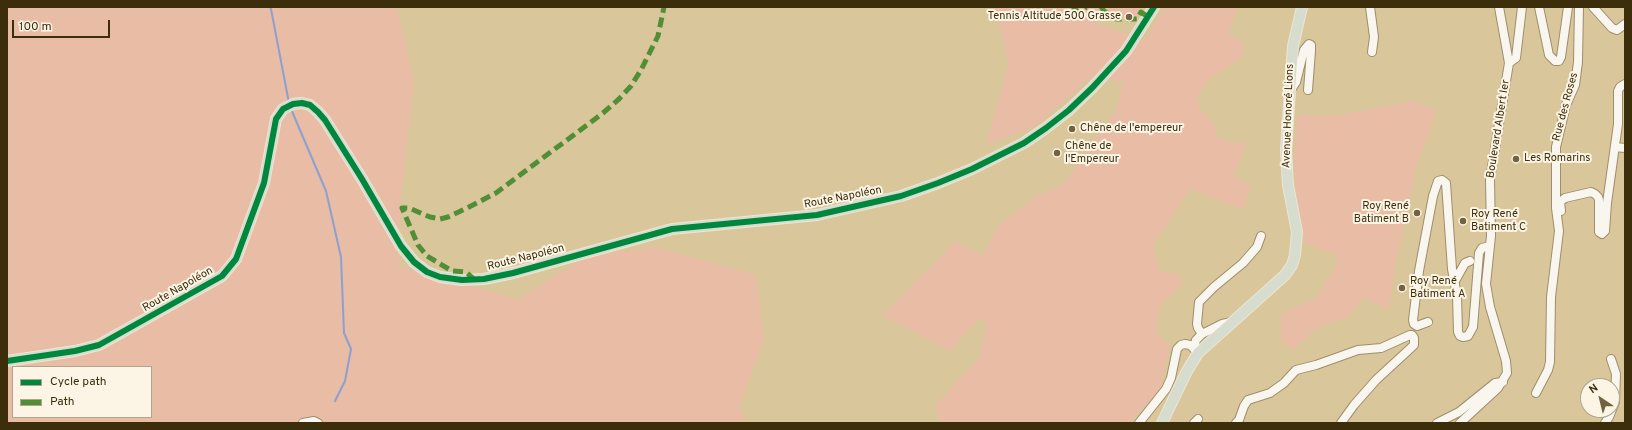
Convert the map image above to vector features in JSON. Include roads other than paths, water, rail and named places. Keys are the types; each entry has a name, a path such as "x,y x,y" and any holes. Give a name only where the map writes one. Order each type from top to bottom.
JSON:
{"main road":[{"name":"Route Napoléon","path":"7,361 75,351 99,345 222,276 236,259 264,183 276,119 283,109 293,104 302,103 310,106 325,120 362,179 401,246 414,262 427,272 440,277 462,280 484,279 513,273 672,229 817,215 901,196 938,183 978,166 1024,143 1069,110 1092,88 1126,50 1154,7"},
{"name":"Avenue Honoré Lions","path":"1162,423 1196,351 1232,322 1285,275 1292,265 1295,255 1297,232 1288,185 1286,150 1293,46 1302,7"}],"street":[{"path":"1370,7 1374,36 1372,52"},
{"path":"1499,7 1509,63 1516,58 1522,7"},
{"path":"1539,7 1549,55 1555,61 1559,61 1561,57 1568,7"},
{"name":"Rue des Roses","path":"1559,231 1556,208 1556,147 1566,105 1575,85 1578,62 1579,7"},
{"path":"1593,7 1612,28 1617,30 1625,24"},
{"path":"1289,92 1296,82 1304,50 1309,44 1311,51 1308,90"},
{"name":"Boulevard Albert Ier","path":"1503,382 1507,373 1506,361 1490,307 1486,284 1492,214 1490,179 1509,63"},
{"path":"1625,84 1620,87 1618,91 1618,124 1615,147 1625,148"},
{"name":"Rue des Roses","path":"1536,393 1548,370 1550,362 1551,297 1561,214 1560,202 1571,196 1591,192 1598,197 1599,232 1602,234 1604,233 1615,147"},
{"path":"1428,322 1417,326 1414,324 1413,320 1433,196 1438,181 1442,180 1446,183 1447,189 1458,332 1460,336 1463,337 1468,336 1473,327 1479,252 1482,248 1490,246"},
{"path":"1202,334 1197,324 1199,302 1214,287 1243,263 1257,247 1261,236"},
{"path":"1455,281 1465,263 1470,261"},
{"path":"1196,351 1196,340 1202,334 1222,324 1232,322"},
{"path":"1236,423 1239,420 1248,400 1270,392 1284,383 1296,370 1316,365 1358,350 1381,348 1412,335 1414,338 1414,345 1376,380 1354,405 1341,423"},
{"path":"1139,423 1166,389 1171,378 1177,350 1180,345 1185,344 1196,351"},
{"path":"1605,423 1609,418 1615,402 1616,374 1610,359"},
{"path":"1436,423 1459,412 1495,383 1503,382"},
{"path":"1460,423 1503,382"},
{"path":"303,423 314,421 318,423"}],"waterway":[{"path":"270,7 289,103"},
{"path":"291,109 326,191 341,257 344,333 351,349 345,381 335,401"}],"place":[{"name":"Tennis Altitude 500 Grasse","path":"1129,17"},
{"name":"Chêne de l'empereur","path":"1072,129"},
{"name":"Chêne de l'Empereur","path":"1057,153"},
{"name":"Les Romarins","path":"1516,159"},
{"name":"Roy René Batiment B","path":"1417,213"},
{"name":"Roy René Batiment C","path":"1463,221"},
{"name":"Roy René Batiment A","path":"1402,288"}]}
